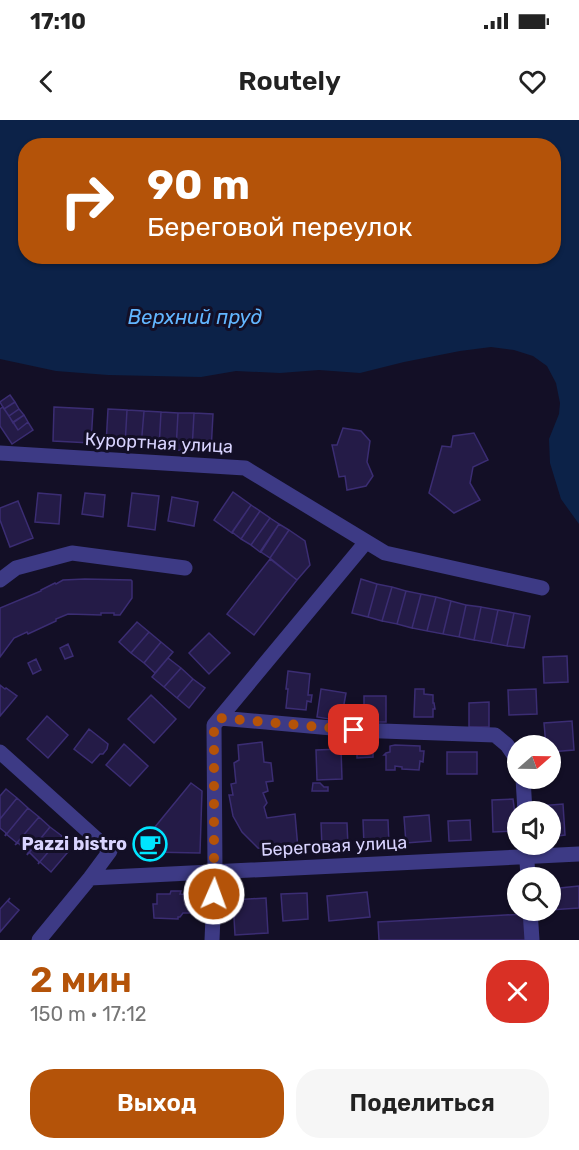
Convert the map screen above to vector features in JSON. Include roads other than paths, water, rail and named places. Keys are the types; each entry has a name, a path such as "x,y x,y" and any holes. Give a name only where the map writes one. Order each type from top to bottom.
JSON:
{"street":[{"name":"Курортная улица","path":"0,453 245,468 385,553 542,588"},
{"path":"212,940 217,721 366,542"},
{"path":"0,580 16,568 72,553 185,568"},
{"path":"217,721 354,730 495,735 507,745"},
{"path":"0,753 110,851 39,940"},
{"name":"Береговая улица","path":"90,878 507,852"},
{"name":"Береговая улица","path":"561,853 579,854"},
{"path":"531,921 532,940"}],"water":[{"name":"Верхний пруд","path":"0,120 579,120 579,524 561,499 550,463 549,439 559,414 560,403 556,383 547,366 533,356 514,350 491,347 460,351 360,373 319,370 280,373 236,371 201,377 108,375 56,371 0,359"}],"place":[{"name":"Pazzi bistro","path":"150,844"}]}
